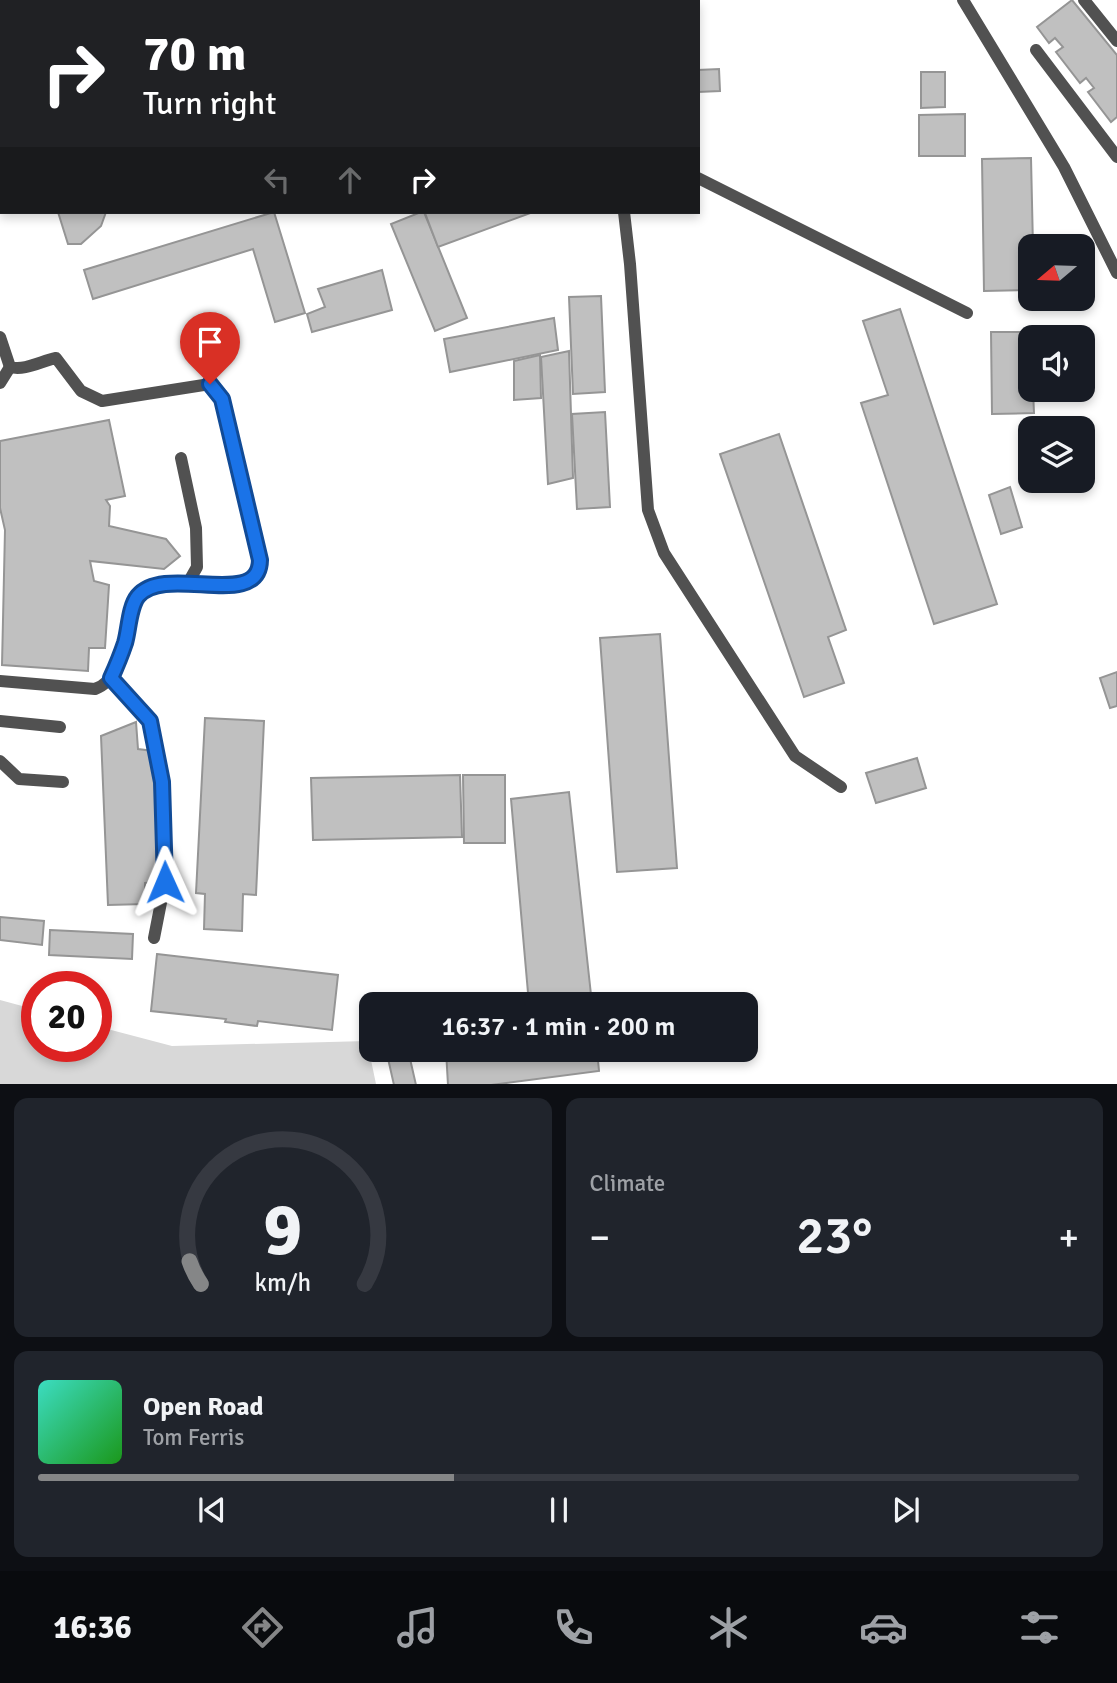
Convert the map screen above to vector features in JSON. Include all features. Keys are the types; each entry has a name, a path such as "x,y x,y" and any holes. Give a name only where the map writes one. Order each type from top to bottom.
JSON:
{"lane":[{"path":"963,0 1064,167 1117,273"},
{"path":"1084,0 1117,41"},
{"path":"1036,50 1117,157"},
{"path":"700,179 967,313"},
{"path":"624,214 648,510 656,532 664,553 795,756 841,787"},
{"path":"0,337 10,367"},
{"path":"0,681 95,689 103,686 111,678 121,654 138,597 149,588 188,583 243,585 255,577 260,560 222,399 210,384 102,401 81,391 57,358 20,369 10,367"},
{"path":"0,383 10,367"},
{"path":"181,458 196,528 197,567 188,583"},
{"path":"111,678 150,721 162,782 165,882 154,938"},
{"path":"0,721 60,727"},
{"path":"0,761 19,779 63,782"}],"shaded area":[{"path":"0,1000 21,1006 21,1062 112,1062 112,1030 172,1046 359,1041 359,1062 371,1062 376,1084 0,1084"}],"building":[{"path":"1072,0 1117,55 1117,117 1111,122 1088,92 1094,88 1086,78 1080,83 1056,52 1063,47 1055,38 1049,43 1037,27"},
{"path":"719,69 720,91 700,92 700,70"},
{"path":"921,72 945,72 945,107 921,108"},
{"path":"965,114 965,156 919,156 919,115"},
{"path":"1031,158 1033,234 1018,234 1018,290 984,291 982,159"},
{"path":"59,214 105,214 101,226 81,244 68,244"},
{"path":"275,214 305,313 275,322 253,249 93,299 84,270"},
{"path":"416,214 425,214 467,318 435,331 391,224"},
{"path":"425,214 528,214 438,247"},
{"path":"382,270 392,310 312,332 307,314 325,307 318,289"},
{"path":"601,296 605,392 573,394 569,297"},
{"path":"900,309 997,604 934,624 861,403 888,395 863,321"},
{"path":"554,318 558,350 450,372 444,339"},
{"path":"991,332 1018,332 1018,402 1034,402 1034,413 992,414"},
{"path":"569,351 573,478 548,484 541,357"},
{"path":"540,355 541,398 514,400 514,361"},
{"path":"605,412 610,507 577,509 572,414"},
{"path":"109,420 125,496 106,500 110,506 109,526 166,539 180,556 164,569 90,561 94,581 109,585 105,648 89,648 88,671 2,665 5,530 0,508 0,441"},
{"path":"779,434 846,630 828,637 844,683 804,697 720,454"},
{"path":"1010,487 1022,527 1001,534 989,495"},
{"path":"660,634 677,868 617,872 600,638"},
{"path":"1117,672 1117,706 1110,708 1100,678"},
{"path":"205,718 264,721 256,895 243,894 242,931 204,929 205,894 196,893"},
{"path":"136,722 138,749 153,751 161,882 145,883 145,904 108,905 101,736"},
{"path":"917,758 926,788 876,803 866,773"},
{"path":"460,775 462,837 313,840 311,778"},
{"path":"463,775 505,775 505,843 464,843"},
{"path":"569,792 591,992 528,992 511,799"},
{"path":"0,917 44,921 42,945 0,940"},
{"path":"50,930 133,934 132,959 49,955"},
{"path":"157,954 338,975 332,1030 258,1021 257,1026 225,1022 226,1019 151,1011"},
{"path":"389,1062 411,1062 416,1084 394,1084"},
{"path":"447,1062 598,1062 599,1071 499,1084 448,1084"}],"route":[{"path":"165,882 162,782 150,721 111,678 118,664 134,606 138,597 149,588 188,583 243,585 255,577 259,570 260,560 222,399 210,384"}]}
